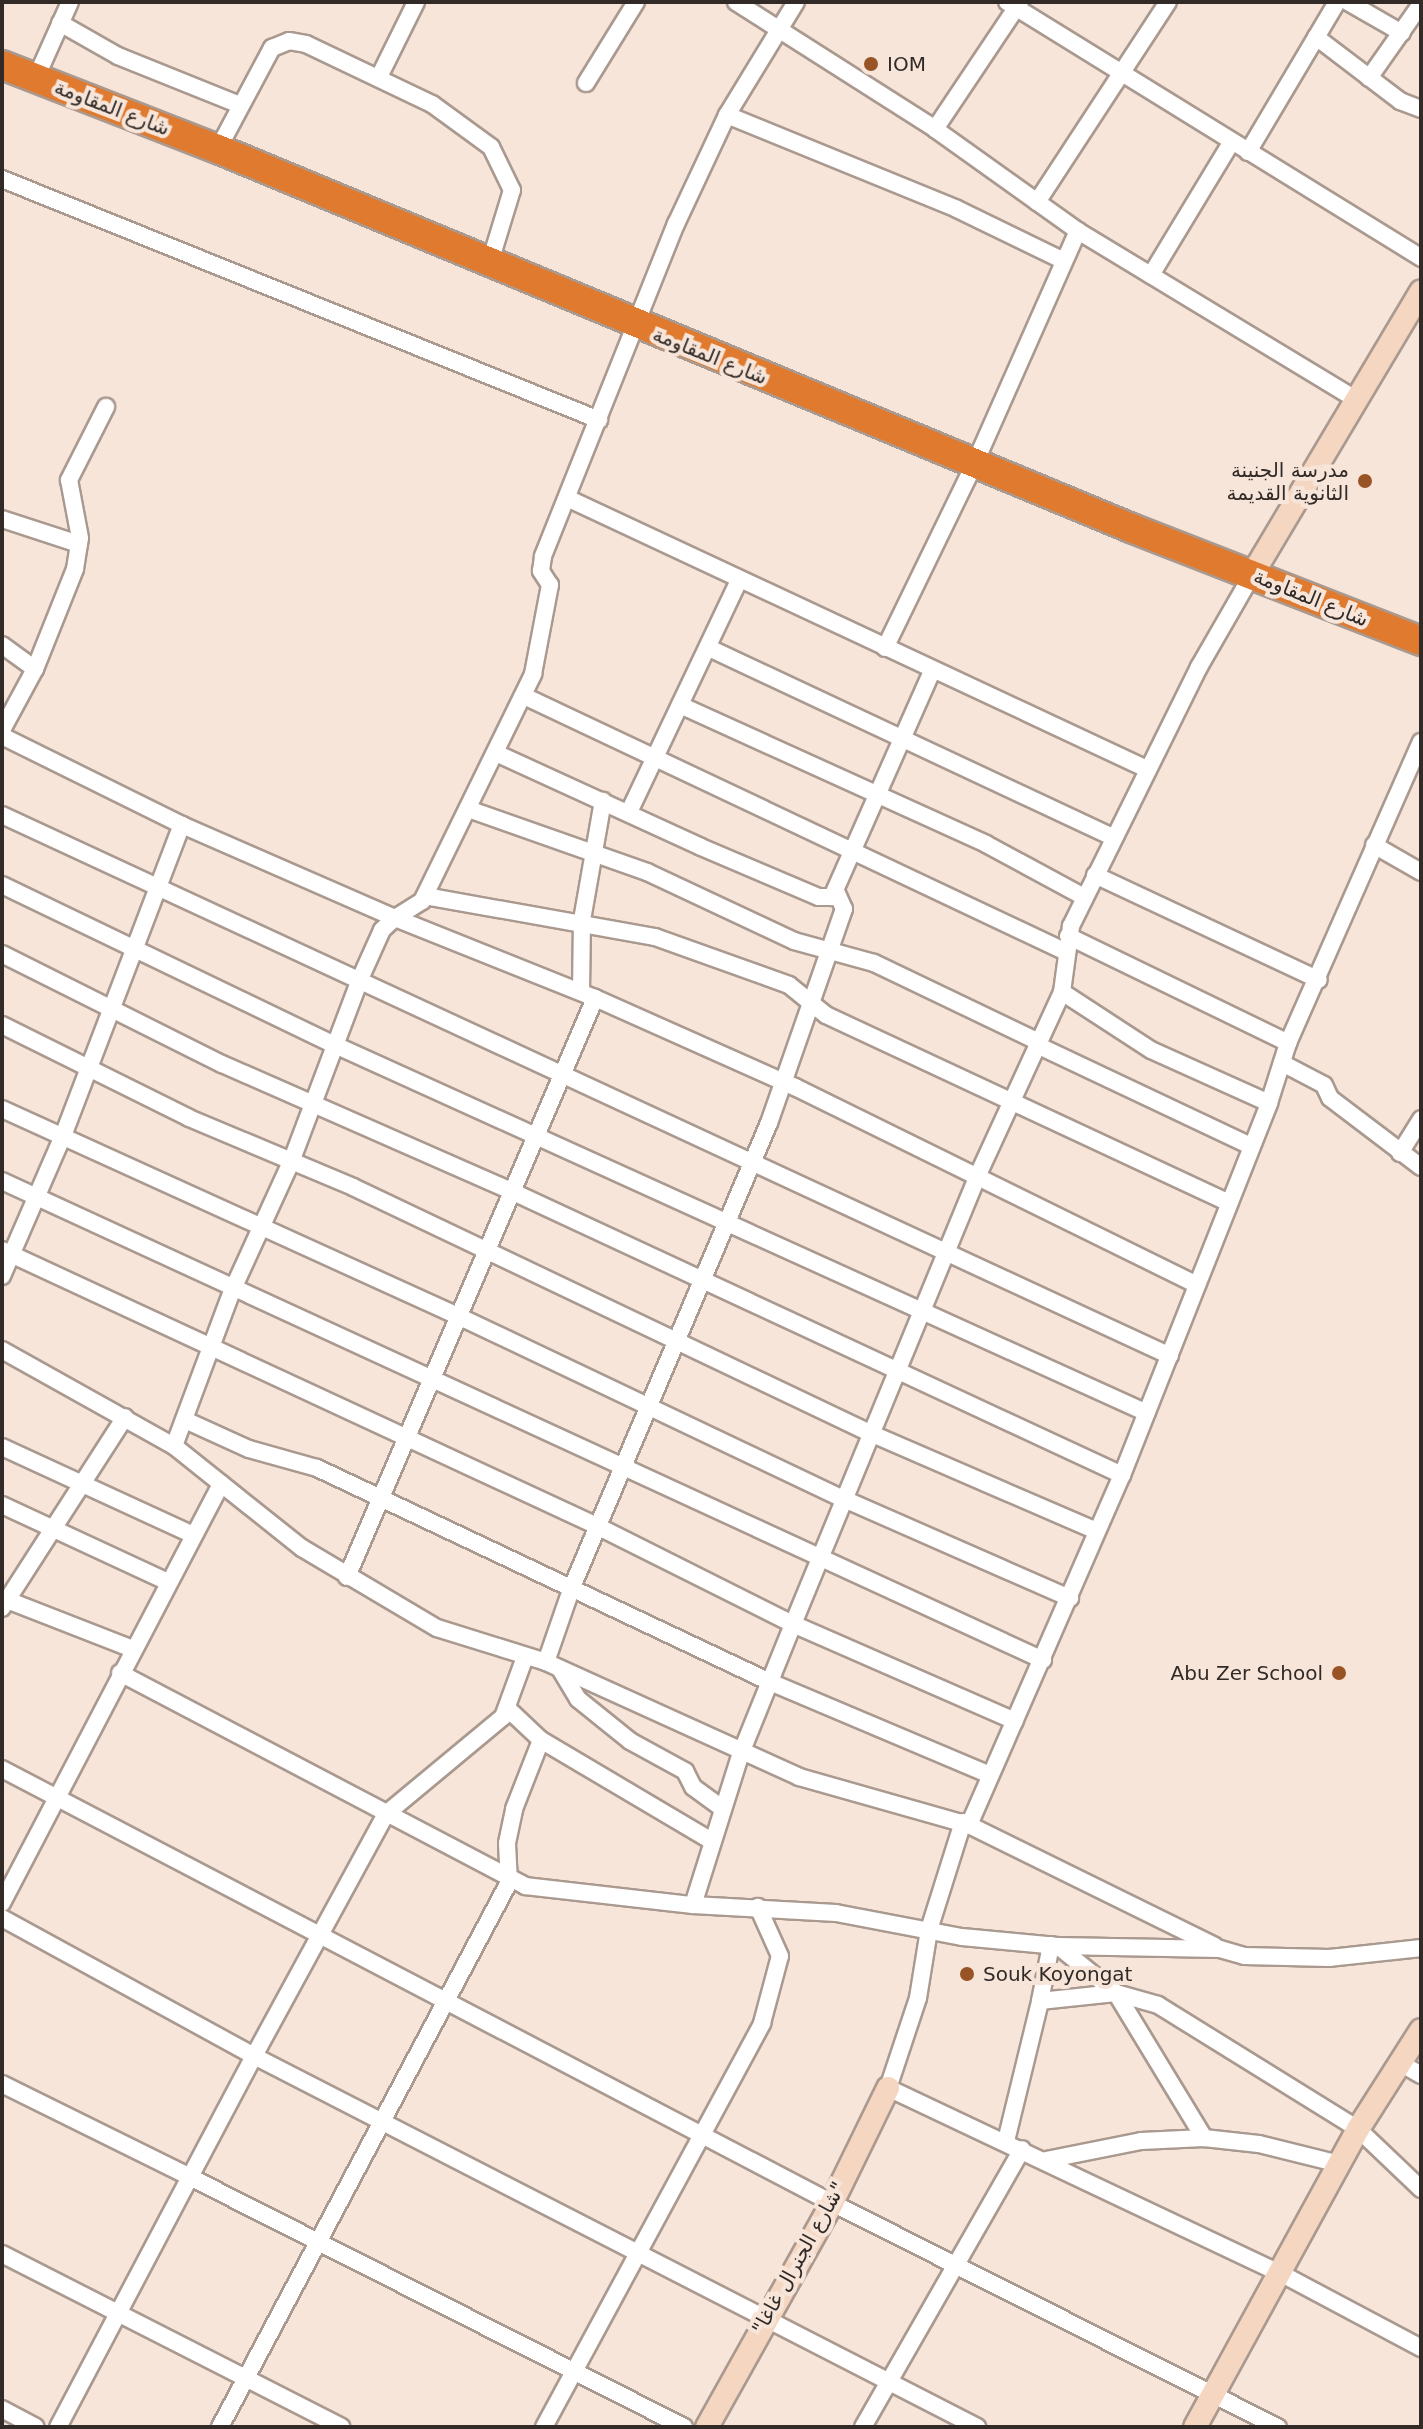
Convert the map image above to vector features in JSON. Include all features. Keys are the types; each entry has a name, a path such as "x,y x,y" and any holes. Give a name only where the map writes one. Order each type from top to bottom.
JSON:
{"highway":[{"name":"شارع المقاومة","path":"13,74 218,149 637,326 1421,641"}],"street":[{"path":"13,74 60,23 70,2"},
{"path":"379,77 416,2"},
{"path":"586,83 636,2"},
{"path":"736,2 935,129 1078,231 1354,398"},
{"path":"174,1446 232,1291 291,1162 360,979 382,930 425,896 471,810 524,696 546,622 550,585 541,571 543,556 676,224 727,115 796,2"},
{"path":"1037,202 1124,76 1168,2"},
{"path":"1248,152 1337,2"},
{"path":"1348,2 1402,33"},
{"path":"935,129 1014,4 1231,143 1421,258"},
{"path":"1369,78 1421,4"},
{"path":"60,23 118,56 240,105"},
{"path":"1316,37 1369,78 1421,109"},
{"path":"218,149 272,48 289,41 379,77 477,135 507,171 512,190 490,262"},
{"path":"727,115 957,209 1062,260"},
{"path":"1151,275 1231,143"},
{"path":"2,179 599,420"},
{"path":"885,648 975,463 1062,260 1078,231"},
{"path":"693,1905 741,1753 870,1433 977,1177 1062,992 1067,944 1084,897 1147,769 1252,575 1354,398 1421,292"},
{"path":"106,407 69,480 79,544 75,569 35,669 2,733 182,825 395,918 588,995 782,1082 1197,1285"},
{"path":"567,498 1147,769"},
{"path":"2,519 79,544"},
{"path":"629,812 739,580"},
{"path":"2,645 35,669"},
{"path":"709,648 1112,837"},
{"path":"498,754 804,891 826,898 837,893 932,671"},
{"path":"524,696 855,852 1288,1043"},
{"path":"680,705 881,794 1084,897"},
{"path":"1421,742 1374,845 1319,980 1288,1043 1269,1103 1122,1475 1043,1660 966,1824 929,1930 918,1998 888,2088 1280,2273 1421,2348"},
{"path":"347,1577 434,1380 535,1131 561,1076 588,995 582,920 591,854 603,801"},
{"path":"471,810 647,872 828,953 874,963 1251,1146"},
{"path":"2,815 1170,1356"},
{"path":"2,1276 6,1252 63,1136 162,887 182,825"},
{"path":"1374,845 1421,872"},
{"path":"1095,875 1319,980"},
{"path":"2,885 335,1045 535,1131 921,1315 1147,1413"},
{"path":"553,1666 572,1587 597,1526 625,1472 676,1340 753,1162 811,1006 844,909 837,893"},
{"path":"425,896 582,920 655,937 789,985 804,993 811,1006 1229,1203"},
{"path":"2,954 222,1064 315,1102 511,1191 1122,1475"},
{"path":"1062,992 1151,1050 1269,1103"},
{"path":"2,1025 90,1066 189,1118 486,1252 870,1433 1096,1531"},
{"path":"1282,1063 1324,1085 1330,1098 1421,1167"},
{"path":"2,1109 160,1184 261,1225 458,1316 649,1410 1070,1598"},
{"path":"1400,1153 1421,1119"},
{"path":"2,1181 232,1291 331,1330 625,1472 1043,1660"},
{"path":"6,1252 210,1350 597,1526 793,1624 1015,1721"},
{"path":"2,1350 174,1446 281,1533 347,1577 437,1628 553,1666 741,1753 837,1790 966,1824 1220,1949 1244,1956 1329,1958 1421,1948"},
{"path":"125,1417 4,1602 133,1649"},
{"path":"185,1420 249,1449 317,1468 770,1682 990,1775"},
{"path":"2,1447 193,1535"},
{"path":"2,1903 221,1484"},
{"path":"2,1505 54,1526 168,1582"},
{"path":"58,2427 319,1933 386,1814 496,1724 508,1709 525,1657"},
{"path":"553,1666 578,1699 630,1741 685,1771 693,1787 722,1808"},
{"path":"120,1673 509,1882 693,1905 758,1907 869,1917 929,1930 1055,1946 1220,1949"},
{"path":"508,1709 541,1740 712,1841"},
{"path":"220,2427 509,1882 507,1843 514,1809 541,1740"},
{"path":"2,1769 446,1998 832,2203 1278,2427"},
{"path":"544,2427 762,2023 775,1987 777,1941 758,1907"},
{"path":"2,1918 254,2056 638,2250 977,2427"},
{"path":"1055,1946 1116,1993 1204,2138"},
{"path":"863,2427 1014,2145 1040,2001 1055,1946"},
{"path":"1040,2001 1116,1993 1158,2005 1358,2129 1421,2189"},
{"path":"1195,2427 1358,2129 1412,2070 1421,2030"},
{"path":"2,2084 684,2427"},
{"name":"\"شارع الجنرال غاغا\"","path":"707,2427 832,2203 888,2088"},
{"path":"1046,2160 1141,2141 1204,2138 1259,2144 1339,2164"},
{"path":"2,2254 246,2382 341,2427"},
{"path":"2,2409 36,2427"}],"place":[{"name":"IOM","path":"871,64"},
{"name":"مدرسة الجنينة الثانوية القديمة","path":"1365,481"},
{"name":"Abu Zer School","path":"1339,1673"},
{"name":"Souk Koyongat","path":"967,1974"}]}
